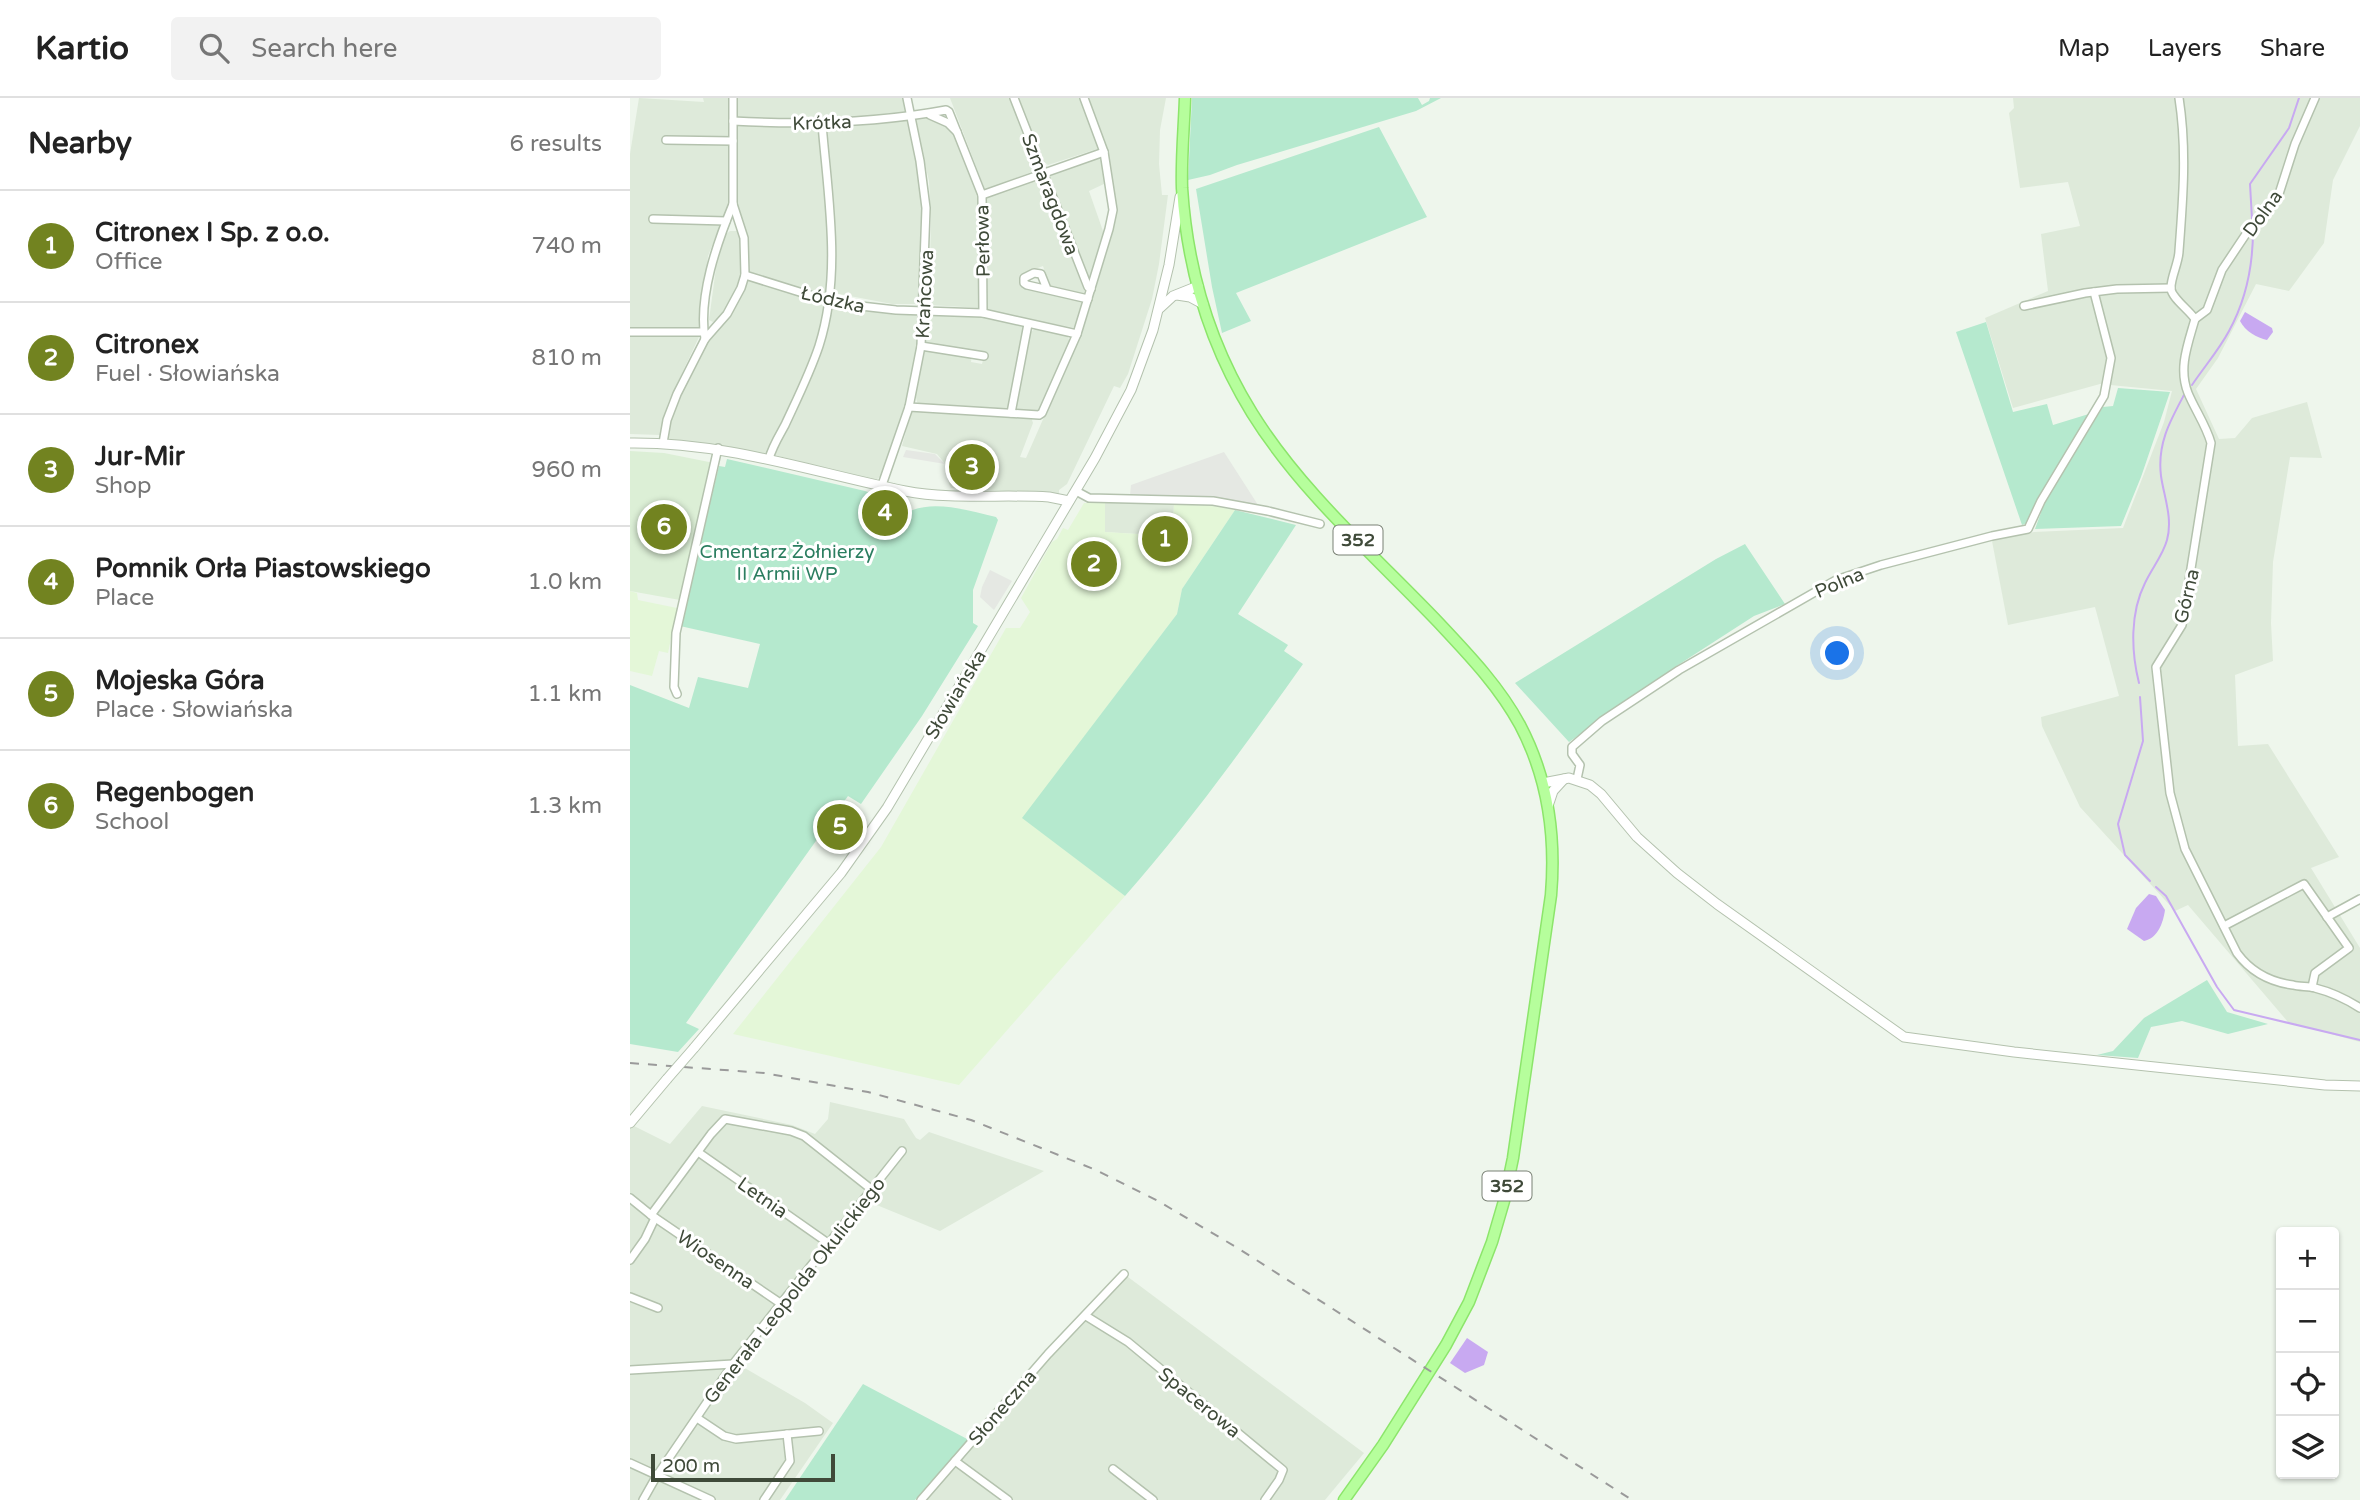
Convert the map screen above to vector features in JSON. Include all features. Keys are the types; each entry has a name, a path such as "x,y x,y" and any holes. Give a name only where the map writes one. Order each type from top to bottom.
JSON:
{"main road":[{"name":"352","path":"1185,98 1182,185 1187,236 1203,304 1232,377 1266,434 1314,493 1471,657 1499,692 1525,734 1543,783 1553,847 1551,895 1513,1158 1499,1222 1477,1282 1450,1339 1383,1446 1344,1500"}],"street":[{"path":"630,332 704,335 727,314 741,288 746,275 746,257 733,204 733,98"},
{"name":"Krańcowa","path":"882,485 909,407 921,346 926,208 907,98"},
{"name":"Szmaragdowa","path":"1014,98 1091,289"},
{"path":"909,407 1035,415 1042,413 1077,334 1113,210 1104,152 1084,98"},
{"path":"2179,98 2184,131 2185,170 2179,258 2171,289 2195,318"},
{"name":"Dolna","path":"2195,318 2207,310 2222,270 2248,231 2278,197 2295,144 2315,98"},
{"name":"Perłowa","path":"911,115 946,110 949,112 982,195 983,313"},
{"name":"Krótka","path":"733,121 822,124 911,115"},
{"path":"769,459 812,365 824,330 829,300 831,232 822,124"},
{"path":"666,140 733,141"},
{"path":"982,195 1104,152"},
{"name":"Słowiańska","path":"630,1123 841,873 887,808 1076,491 1131,390 1147,350 1159,309 1182,185"},
{"path":"663,443 673,403 704,335 711,264 733,204"},
{"path":"653,219 741,228"},
{"name":"Łódzka","path":"746,275 829,300 872,308 983,313 1077,334"},
{"path":"1159,309 1175,295 1198,286"},
{"path":"1047,289 1088,299"},
{"path":"2024,306 2117,289 2171,289"},
{"name":"Polna","path":"1577,779 1580,765 1572,754 1572,747 1602,721 1679,670 1794,603 1836,580 1881,565 2028,529 2041,501 2104,396 2111,358 2094,292"},
{"path":"1175,295 1190,297 1203,304"},
{"name":"Górna","path":"2195,318 2183,364 2183,379 2188,394 2208,430 2211,443 2182,625 2156,667 2170,793 2185,849 2245,964 2259,974 2282,983 2312,987 2342,997 2360,1008"},
{"path":"1011,413 1028,324"},
{"path":"921,346 984,356"},
{"path":"630,443 718,448 924,493 1049,497 1069,501"},
{"path":"677,694 674,687 676,633 718,448"},
{"path":"1076,491 1089,498 1213,501 1320,524"},
{"path":"1543,783 1565,778 1577,779 1595,789 1650,850 1717,904 1904,1037 2014,1052 2325,1085 2360,1086"},
{"path":"1548,807 1553,791 1565,778"},
{"path":"2224,926 2304,884 2349,947 2315,973 2312,987"},
{"path":"2327,917 2360,899"},
{"path":"630,1260 645,1239 653,1217 698,1152 725,1119 791,1131 804,1136 871,1189"},
{"name":"Generała Leopolda Okulickiego","path":"643,1500 733,1363 902,1151"},
{"name":"Letnia","path":"698,1152 828,1243"},
{"name":"Wiosenna","path":"630,1198 653,1217 780,1303"},
{"name":"Słoneczna","path":"921,1500 1048,1354 1124,1274"},
{"path":"630,1297 658,1308"},
{"name":"Spacerowa","path":"1086,1316 1128,1342 1283,1470 1265,1500"},
{"path":"630,1370 733,1363"},
{"path":"697,1418 724,1436 736,1439 819,1431"},
{"path":"764,1500 790,1461 787,1434"},
{"path":"955,1461 1008,1500"},
{"path":"630,1463 711,1500"},
{"path":"1113,1469 1153,1500"}],"shaded area":[{"path":"639,98 704,102 703,98 728,98 730,200 708,256 699,337 668,403 660,435 630,434 630,154"},
{"path":"738,98 903,98 906,112 837,119 738,118"},
{"path":"950,98 1011,98 1039,169 985,190"},
{"path":"1019,98 1081,98 1100,148 1048,165 1043,161"},
{"path":"1086,98 1166,98 1160,130 1159,164 1162,195 1168,195 1159,264 1152,299 1128,374 1120,388 1114,386 1067,484 1059,490 1059,494 951,488 946,465 937,454 902,446 911,413 914,410 1031,417 1033,423 1020,457 1026,458 1080,335 1116,215 1107,152"},
{"path":"2013,98 2360,98 2360,126 2333,180 2324,243 2289,291 2256,284 2218,358 2196,389 2219,439 2235,438 2252,418 2307,402 2322,458 2290,457 2273,562 2273,661 2235,675 2238,746 2268,744 2339,857 2311,868 2360,948 2360,1042 2288,1022 2188,905 2175,911 2080,807 2042,726 2041,717 2119,696 2095,607 2008,625 1992,541 2034,532 2123,528 2164,422 2172,391 2100,384 2013,408 1985,318 2048,291 2041,234 2080,226 2068,182 2020,188 2009,113 2014,108"},
{"path":"927,116 955,133 979,197 981,308 929,305 929,181 914,117"},
{"path":"909,118 923,206 918,304 892,304 834,293 836,242 827,125"},
{"path":"736,124 820,127 830,238 827,297 748,271 747,246 737,206"},
{"path":"1100,156 1106,183 1089,191 1104,234 1089,282 1047,174"},
{"path":"1039,177 1085,293 1050,288 1043,266 1019,275 1020,286 1082,301 1076,328 989,312 985,309 984,197"},
{"path":"730,231 737,231 741,242 742,270 737,290 718,320 713,322 709,320 718,253 725,235"},
{"path":"747,277 827,302 815,354 768,453 763,455 718,445 669,441 667,434 675,403 706,344"},
{"path":"831,303 919,316 918,343 906,408 883,474 876,480 774,455 805,387"},
{"path":"2245,312 2272,328 2273,332 2267,340 2252,334 2242,325 2240,321"},
{"path":"927,315 991,318 1023,327 1008,409 920,405 917,402 915,393 924,350 972,355 971,362 982,364 984,356 928,345 924,339"},
{"path":"1035,329 1067,336 1071,342 1040,411 1017,410 1015,408 1029,333"},
{"path":"906,450 935,454 945,464 903,457"},
{"path":"630,451 664,453 714,463 680,600 630,591"},
{"path":"1224,452 1258,505 1217,499 1130,495 1131,485"},
{"path":"1084,503 1105,503 1105,532 1154,535 1155,527 1173,528 1174,503 1235,510 1182,589 1177,614 1023,818 1125,896 959,1085 733,1034 881,847 1006,628 1020,628 1030,612 1021,598 1052,542 1063,528 1068,530"},
{"path":"1105,503 1174,503 1173,528 1154,535 1104,532"},
{"path":"990,570 1012,581 994,610 980,597"},
{"path":"630,591 637,593 638,600 677,608 668,653 659,651 652,676 630,671"},
{"path":"2149,894 2156,896 2165,910 2156,933 2144,941 2127,929 2136,908"},
{"path":"830,1102 904,1119 920,1140 929,1132 1044,1171 940,1231 867,1201 810,1271 738,1364 805,1403 833,1423 780,1500 630,1500 630,1124 670,1144 702,1106 792,1125 815,1134 828,1119"},
{"path":"1124,1274 1364,1453 1325,1500 925,1500 1048,1354"},
{"path":"1467,1338 1488,1352 1484,1365 1465,1373 1450,1363"}],"green space":[{"path":"1192,98 1418,98 1422,105 1430,98 1441,98 1416,111 1188,180"},
{"path":"1379,127 1427,217 1236,293 1251,321 1222,333 1196,189"},
{"path":"1986,322 2013,412 2047,404 2053,425 2092,413 2051,476 2027,523 2022,525 1956,332"},
{"path":"2118,388 2170,392 2121,526 2035,529 2047,496 2103,407 2113,406"},
{"name":"Cmentarz Żołnierzy II Armii WP","path":"727,459 865,491 910,507 908,512 929,506 952,507 996,517 998,520 973,590 973,623 978,626 922,716 861,804 848,796 686,1023 699,1029 678,1052 630,1044 630,685 689,708 698,677 748,688 760,644 680,626 719,466 725,467"},
{"path":"1235,510 1296,525 1238,614 1288,645 1284,651 1303,664 1195,811 1125,896 1022,818 1177,614 1182,589"},
{"path":"1745,544 1785,604 1754,616 1675,667 1569,742 1515,683 1716,559"},
{"path":"2207,980 2227,1012 2268,1024 2228,1034 2182,1021 2151,1027 2138,1058 2097,1055 2113,1051 2144,1018"},
{"path":"863,1384 969,1440 915,1500 785,1500"}],"waterway":[{"path":"2252,219 2250,184 2289,128 2299,98"},
{"path":"2192,385 2225,338 2240,307 2250,269 2253,230"},
{"path":"2139,683 2134,658 2134,619 2140,595 2163,551 2169,532 2169,516 2161,476 2161,454 2170,424 2184,395"},
{"path":"2140,697 2143,741 2118,824 2125,855 2150,881"},
{"path":"2156,887 2166,896 2217,987 2234,1010 2360,1040"}],"railway":[{"path":"630,1063 764,1073 868,1092 971,1120 1096,1170 1158,1201 1236,1247 1632,1500"}],"place":[{"name":"Jur-Mir","path":"972,467"},
{"name":"Pomnik Orła Piastowskiego","path":"885,513"},
{"name":"Regenbogen","path":"664,527"},
{"name":"Citronex I Sp. z o.o.","path":"1165,539"},
{"name":"Citronex","path":"1094,564"},
{"name":"Mojeska Góra","path":"840,827"}]}
